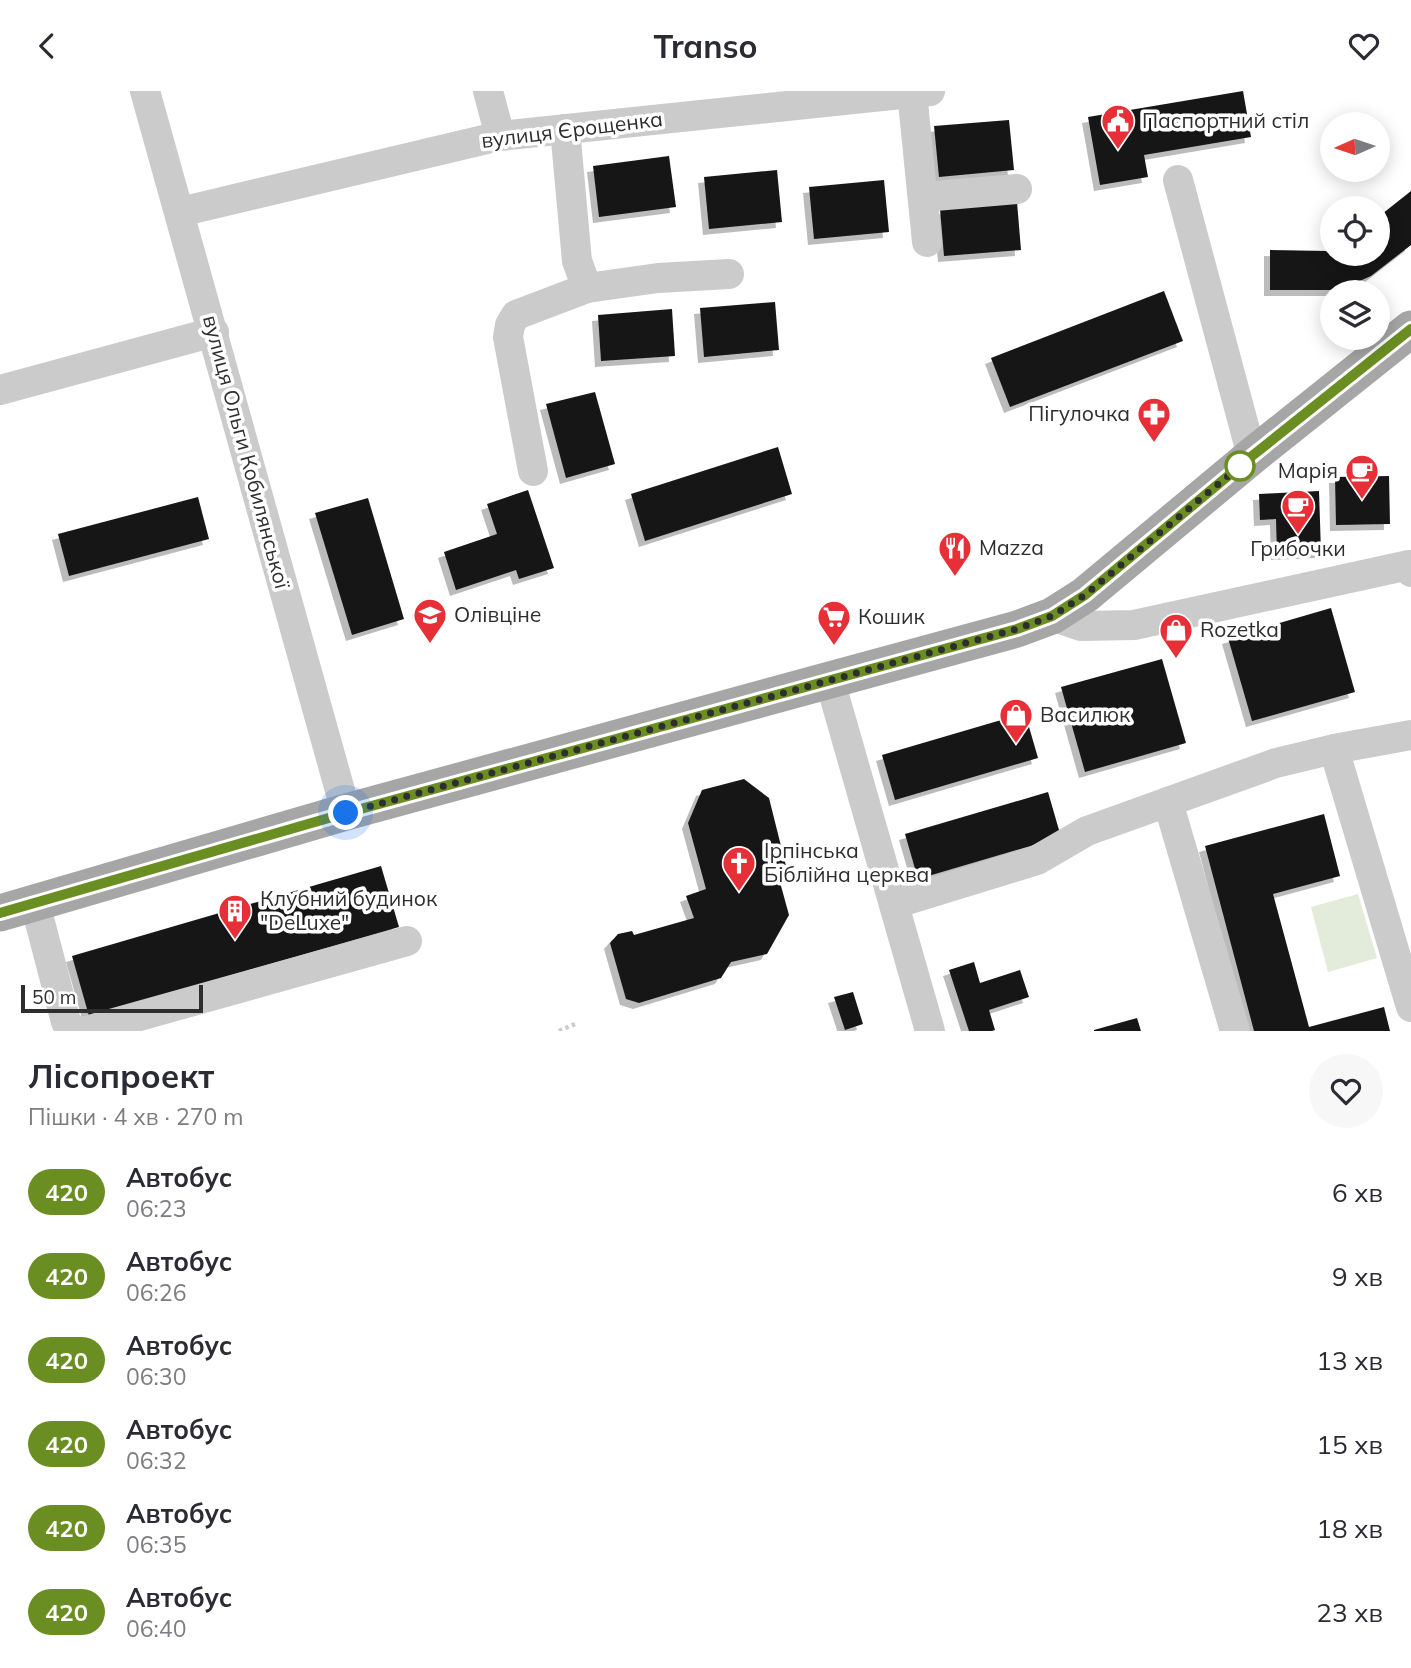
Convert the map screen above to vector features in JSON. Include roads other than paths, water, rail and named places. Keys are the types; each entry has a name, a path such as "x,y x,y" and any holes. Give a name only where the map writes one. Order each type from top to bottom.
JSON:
{"main road":[{"path":"0,913 346,813 1017,629 1052,616 1085,595 1252,456 1411,329"}],"street":[{"name":"вулиця Ольги Кобилянської","path":"145,91 346,813"},
{"path":"488,91 499,136"},
{"name":"вулиця Єрощенка","path":"180,212 499,136 810,97 921,92"},
{"path":"921,92 923,197 928,242"},
{"path":"565,129 578,261 587,288"},
{"path":"1178,180 1252,456"},
{"path":"923,197 1017,189"},
{"path":"533,471 508,337 510,325 516,315 587,288 658,278 729,274"},
{"path":"0,390 214,332"},
{"path":"1052,616 1081,626 1134,625 1410,567"},
{"path":"830,681 930,1031"},
{"path":"894,904 1037,860 1087,831 1276,763 1411,735"},
{"path":"1334,749 1411,1007"},
{"path":"1168,802 1236,1031"},
{"path":"35,903 66,1021 73,1029 80,1031"},
{"path":"86,1031 407,941"}],"place":[{"name":"Паспортний стіл","path":"1118,151"},
{"name":"Пігулочка","path":"1154,444"},
{"name":"Марія","path":"1362,501"},
{"name":"Грибочки","path":"1298,536"},
{"name":"Mazza","path":"955,578"},
{"name":"Олівціне","path":"430,645"},
{"name":"Кошик","path":"834,647"},
{"name":"Rozetka","path":"1176,660"},
{"name":"Василюк","path":"1016,745"},
{"name":"Ірпінська Біблійна церква","path":"739,893"},
{"name":"Клубний будинок \"DeLuxe\"","path":"235,941"}]}
